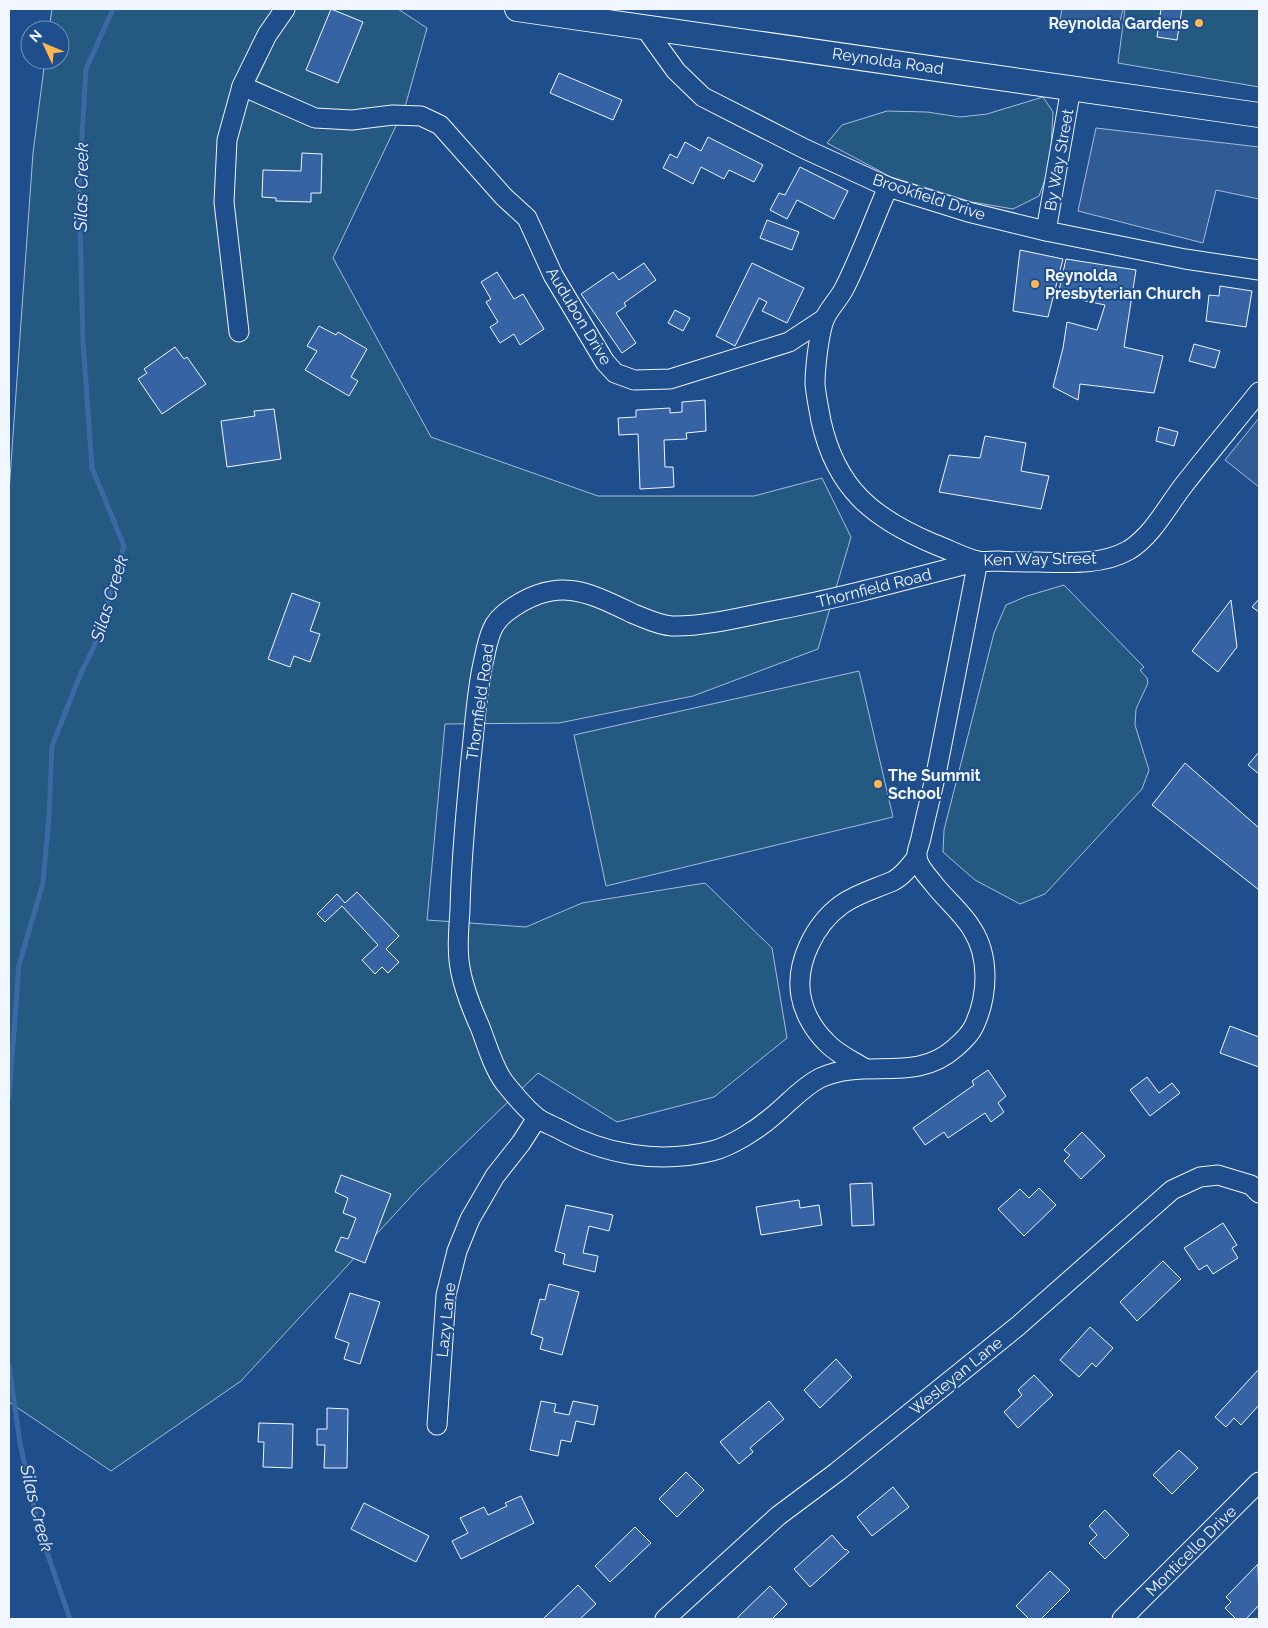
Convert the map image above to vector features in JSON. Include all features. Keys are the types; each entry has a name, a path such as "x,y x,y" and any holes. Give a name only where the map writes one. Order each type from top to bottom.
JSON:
{"main road":[{"name":"Reynolda Road","path":"516,9 1259,114"}],"street":[{"path":"239,332 224,202 226,140 242,86 266,35 285,9"},
{"name":"Brookfield Drive","path":"644,28 676,71 703,97 888,187 968,212 1046,231 1185,259 1259,270"},
{"name":"Audubon Drive","path":"242,86 315,118 352,120 393,115 421,116 440,125 504,197 527,218 553,275 605,362 615,373 634,380 670,378 789,342 824,319"},
{"name":"By Way Street","path":"1046,231 1071,88"},
{"name":"Ken Way Street","path":"888,187 845,287 824,319 818,347 815,384 827,445 833,460 849,487 882,518 919,537 978,561 1096,561 1117,556 1141,541 1259,392"},
{"path":"864,1068 834,1050 815,1028 801,996 800,982 803,967 808,948 826,918 841,905 860,894 894,881 917,857 937,768 978,561"},
{"name":"Thornfield Road","path":"917,857 930,880 970,924 980,942 986,974 983,999 975,1024 969,1034 950,1053 942,1058 928,1064 902,1068 845,1070 820,1079 806,1086 772,1117 720,1149 690,1156 667,1158 644,1157 599,1147 577,1139 537,1118 502,1080 475,1016 458,956 460,888 467,796 479,683 490,634 495,623 511,609 534,595 557,590 588,594 650,621 665,625 681,626 734,619 817,602 978,561"},
{"name":"Lazy Lane","path":"437,1425 446,1296 457,1251 470,1219 495,1176 521,1143 537,1118"},
{"name":"Wesleyan Lane","path":"665,1619 778,1516 853,1460 1018,1326 1172,1190 1200,1177 1218,1175 1251,1184 1259,1193"},
{"name":"Monticello Drive","path":"1122,1619 1259,1482"}],"shaded area":[{"path":"52,9 398,9 427,28 405,107 333,258 431,437 598,496 754,496 822,478 851,537 818,649 693,696 559,723 445,724 427,920 526,927 582,903 705,883 772,948 787,1038 714,1097 617,1122 538,1073 418,1189 241,1381 111,1471 9,1402 9,492 33,153 44,70 70,70 70,20 50,20"},
{"path":"1062,9 1123,9 1119,26 1060,20"},
{"path":"1125,9 1259,9 1259,87 1118,63"},
{"path":"1043,97 1053,112 1050,166 1039,196 1013,209 972,202 891,177 827,143 842,125 887,111 927,112 960,117 987,114"},
{"path":"1096,128 1259,147 1259,199 1216,190 1203,243 1078,211"},
{"path":"1259,418 1259,487 1225,460"},
{"path":"1064,585 1144,667 1140,670 1147,678 1148,683 1136,709 1135,725 1149,770 1142,789 1045,894 1020,904 975,880 943,852 944,830 994,633 1006,605 1027,596"},
{"path":"859,671 893,817 606,886 574,735"}],"building":[{"path":"331,9 363,22 338,83 306,70"},
{"path":"1161,9 1182,9 1177,40 1157,37"},
{"path":"559,73 622,100 613,120 550,93"},
{"path":"708,137 763,165 754,182 729,170 724,179 701,167 693,184 663,168 670,154 677,158 685,142 701,151"},
{"path":"302,153 322,154 321,193 311,193 311,202 276,201 276,198 262,197 263,170 301,171"},
{"path":"800,167 848,191 834,219 797,200 787,219 770,210 779,193 785,195"},
{"path":"767,220 799,232 792,250 760,238"},
{"path":"1020,250 1063,259 1048,317 1013,311"},
{"path":"1066,259 1136,270 1124,347 1163,356 1154,393 1080,384 1078,400 1053,387 1063,348 1067,322 1097,330 1105,305 1058,295"},
{"path":"644,263 656,280 624,303 626,306 616,313 636,343 622,353 581,294 613,272 619,280"},
{"path":"752,263 804,288 787,323 762,311 767,302 759,298 735,346 716,336"},
{"path":"497,272 514,299 523,294 544,329 520,345 514,334 500,343 490,327 498,322 486,302 491,299 481,282"},
{"path":"1220,286 1252,291 1246,327 1206,321 1209,295 1219,296"},
{"path":"675,310 690,318 683,331 668,323"},
{"path":"319,326 336,335 338,332 367,349 351,377 358,381 349,396 305,370 317,351 307,346"},
{"path":"1194,344 1220,351 1215,368 1189,361"},
{"path":"175,347 184,359 187,357 206,384 162,414 138,379 147,373 144,369"},
{"path":"705,400 706,431 686,433 687,439 664,440 665,467 673,467 674,487 640,489 638,434 619,435 618,418 636,417 636,410 670,408 670,413 682,412 682,402"},
{"path":"274,409 281,459 227,467 221,421 255,416 254,411"},
{"path":"1159,427 1178,432 1174,446 1156,441"},
{"path":"985,436 1026,443 1021,471 1049,476 1041,509 939,492 949,455 980,458"},
{"path":"292,593 320,603 310,631 320,634 310,662 294,656 290,667 268,659"},
{"path":"1259,599 1259,612 1252,607"},
{"path":"1231,600 1237,647 1218,672 1192,651"},
{"path":"1259,752 1259,774 1248,765"},
{"path":"1185,763 1259,828 1259,890 1152,805"},
{"path":"357,892 399,936 386,949 399,962 388,973 382,967 375,974 362,960 378,945 342,906 325,922 317,914 337,894 345,903"},
{"path":"1230,1026 1259,1037 1259,1067 1220,1053"},
{"path":"988,1070 1006,1096 998,1103 1004,1112 991,1122 985,1113 948,1138 944,1132 925,1145 913,1128 974,1085 972,1081"},
{"path":"1147,1077 1159,1093 1172,1083 1180,1093 1150,1116 1130,1090"},
{"path":"1082,1132 1105,1156 1081,1179 1064,1161 1070,1155 1064,1150"},
{"path":"341,1175 391,1194 365,1263 335,1251 341,1237 348,1239 356,1218 343,1213 348,1198 335,1192"},
{"path":"872,1183 874,1225 852,1226 850,1184"},
{"path":"1039,1188 1056,1205 1024,1236 998,1209 1020,1189 1029,1198"},
{"path":"799,1200 800,1208 819,1205 822,1225 761,1235 756,1207"},
{"path":"566,1205 613,1215 609,1231 589,1226 583,1253 598,1256 595,1272 563,1264 565,1254 555,1251"},
{"path":"1223,1223 1237,1245 1232,1248 1238,1258 1213,1274 1207,1265 1199,1270 1184,1248"},
{"path":"1163,1261 1181,1279 1137,1321 1120,1302"},
{"path":"549,1284 579,1292 562,1355 540,1349 543,1338 531,1334 540,1299 545,1300"},
{"path":"350,1293 380,1302 360,1364 344,1359 349,1343 335,1338"},
{"path":"1090,1327 1113,1348 1096,1367 1092,1363 1079,1377 1060,1360"},
{"path":"836,1359 852,1377 820,1408 804,1390"},
{"path":"1259,1369 1259,1405 1241,1425 1234,1418 1226,1427 1215,1417"},
{"path":"1034,1375 1053,1395 1018,1428 1004,1412 1022,1395 1018,1390"},
{"path":"541,1401 556,1404 554,1412 569,1415 573,1401 598,1406 594,1425 576,1421 571,1442 561,1440 558,1456 530,1450"},
{"path":"769,1401 784,1419 750,1448 753,1452 739,1464 720,1442"},
{"path":"327,1408 348,1409 347,1468 324,1468 325,1445 317,1445 317,1429 327,1429"},
{"path":"259,1423 293,1424 292,1468 263,1467 264,1442 258,1442"},
{"path":"1179,1450 1198,1468 1172,1494 1153,1475"},
{"path":"686,1472 704,1490 677,1517 659,1499"},
{"path":"893,1487 909,1507 872,1536 857,1517"},
{"path":"521,1496 534,1523 461,1559 452,1541 468,1533 460,1518 484,1507 488,1515 507,1506 505,1503"},
{"path":"364,1503 429,1536 416,1562 351,1529"},
{"path":"1105,1510 1129,1535 1105,1559 1089,1543 1097,1535 1089,1526"},
{"path":"635,1527 651,1543 610,1582 595,1566"},
{"path":"832,1535 849,1552 810,1587 794,1569"},
{"path":"1258,1564 1259,1605 1246,1619 1236,1619 1225,1608 1231,1602 1226,1597"},
{"path":"1050,1571 1070,1590 1041,1619 1029,1619 1016,1606"},
{"path":"578,1585 596,1604 580,1619 543,1619"},
{"path":"770,1586 787,1604 772,1619 736,1619"}],"waterway":[{"name":"Silas Creek","path":"9,1097 19,965 43,883 49,816 52,746 81,673 94,647 124,546 92,468 83,341 79,186 86,69 113,9"},
{"name":"Silas Creek","path":"9,1365 20,1443 39,1529 70,1619"}],"place":[{"name":"Reynolda Gardens","path":"1199,23"},
{"name":"Reynolda Presbyterian Church","path":"1035,284"},
{"name":"The Summit School","path":"878,784"}]}
